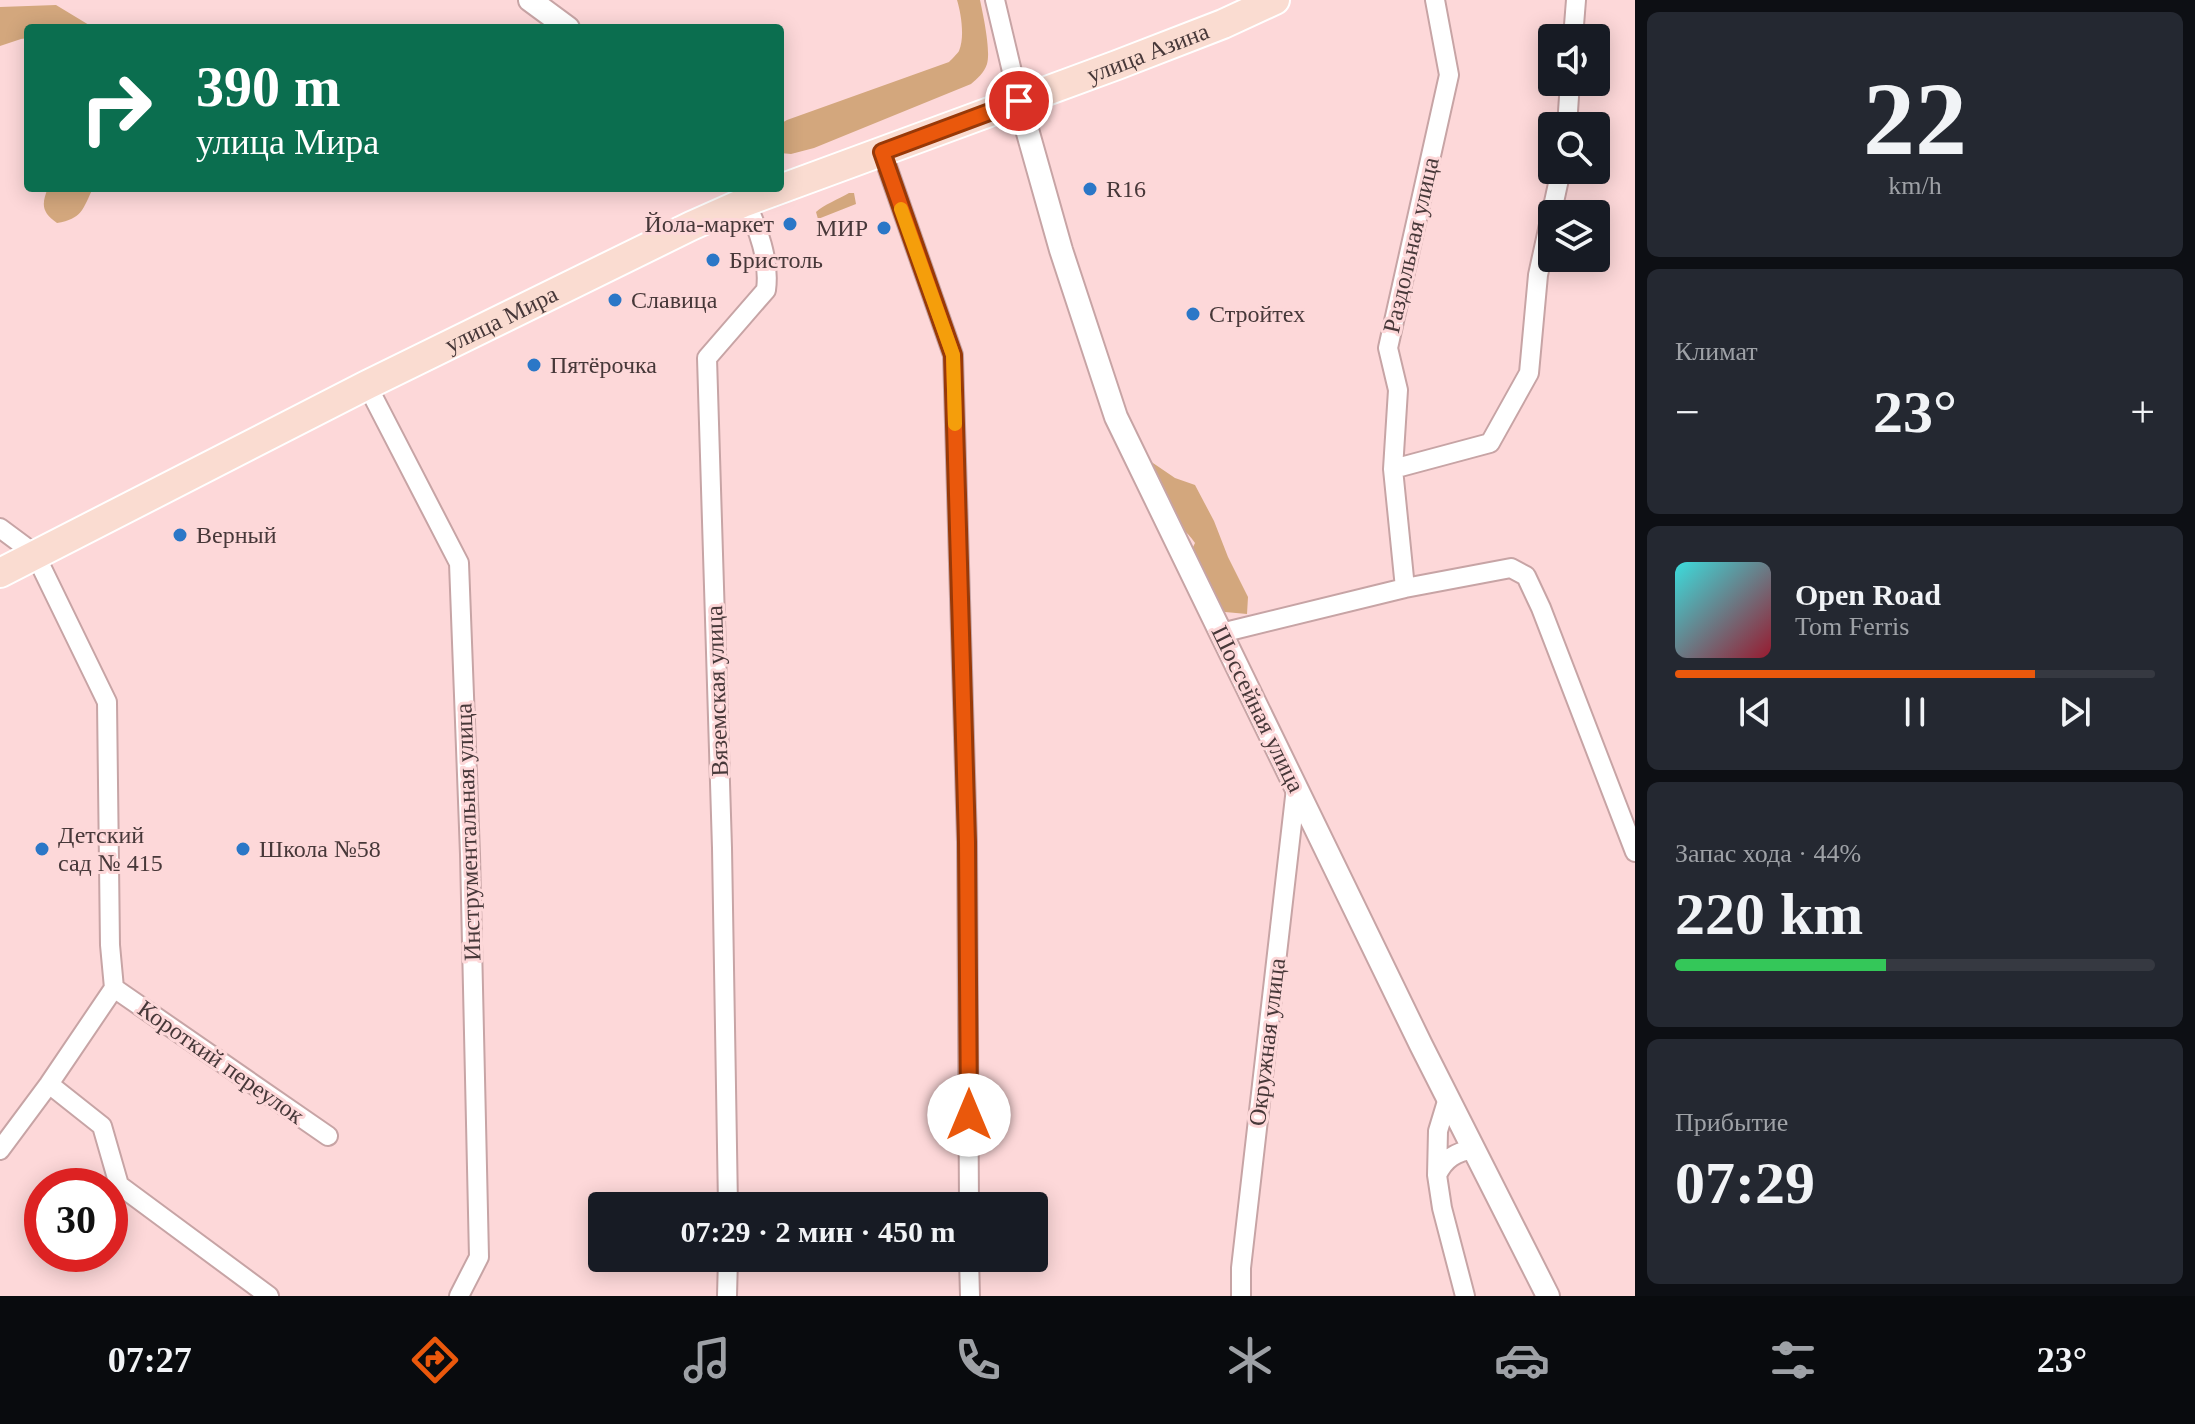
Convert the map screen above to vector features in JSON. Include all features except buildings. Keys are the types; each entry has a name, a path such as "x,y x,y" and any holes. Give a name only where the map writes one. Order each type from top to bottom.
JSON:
{"main road":[{"name":"улица Азина","path":"1019,101 1188,38 1275,0"},
{"name":"улица Мира","path":"784,183 882,152 1019,101"},
{"name":"улица Мира","path":"0,573 367,385 691,226 744,195"}],"street":[{"path":"530,0 563,24"},
{"path":"995,0 1019,101"},
{"name":"Раздольная улица","path":"1405,588 1393,469 1398,390 1388,348 1449,75 1435,0"},
{"path":"1574,24 1576,0"},
{"name":"Шоссейная улица","path":"1019,101 1061,250 1116,417 1448,1098 1548,1296"},
{"path":"882,152 953,355 967,842 969,1192"},
{"path":"1393,469 1490,443 1529,373 1538,275 1558,184"},
{"name":"Вяземская улица","path":"728,1192 722,848 707,358 766,290 768,275 744,195"},
{"name":"Инструментальная улица","path":"367,385 459,563 470,854 479,1257 459,1296"},
{"path":"0,528 35,554 107,702 110,945 114,988 0,1150"},
{"path":"1221,633 1405,588 1511,568 1526,576 1541,608 1635,852"},
{"name":"Окружная улица","path":"1241,1296 1241,1268 1296,788"},
{"name":"Короткий переулок","path":"114,988 328,1136"},
{"path":"49,1084 102,1126 119,1185 269,1296"},
{"path":"1448,1098 1438,1131 1437,1175 1442,1208 1465,1296"},
{"path":"1437,1175 1450,1157 1474,1149"},
{"path":"727,1296 728,1272"},
{"path":"969,1272 970,1296"}],"shaded area":[{"path":"957,0 980,0 988,58 984,70 971,84 814,148 784,153 784,122 787,120 949,62 959,51 961,18"},
{"path":"56,5 87,24 24,24 24,39 0,46 0,7"},
{"path":"47,192 91,192 77,216 57,223 44,208"},
{"path":"854,193 856,204 818,219 816,212 819,209"},
{"path":"1150,461 1175,478 1195,485 1248,597 1247,614 1214,611 1190,553 1195,543 1165,510"}],"slow traffic":[{"path":"901,209 953,355 955,424"}],"place":[{"name":"R16","path":"1090,189"},
{"name":"Йола-маркет","path":"790,224"},
{"name":"МИР","path":"884,228"},
{"name":"Бристоль","path":"713,260"},
{"name":"Славица","path":"615,300"},
{"name":"Стройтех","path":"1193,314"},
{"name":"Пятёрочка","path":"534,365"},
{"name":"Верный","path":"180,535"},
{"name":"Детский сад № 415","path":"42,849"},
{"name":"Школа №58","path":"243,849"}],"route":[{"path":"969,1115 967,842 953,355 882,152 1019,101"}]}
